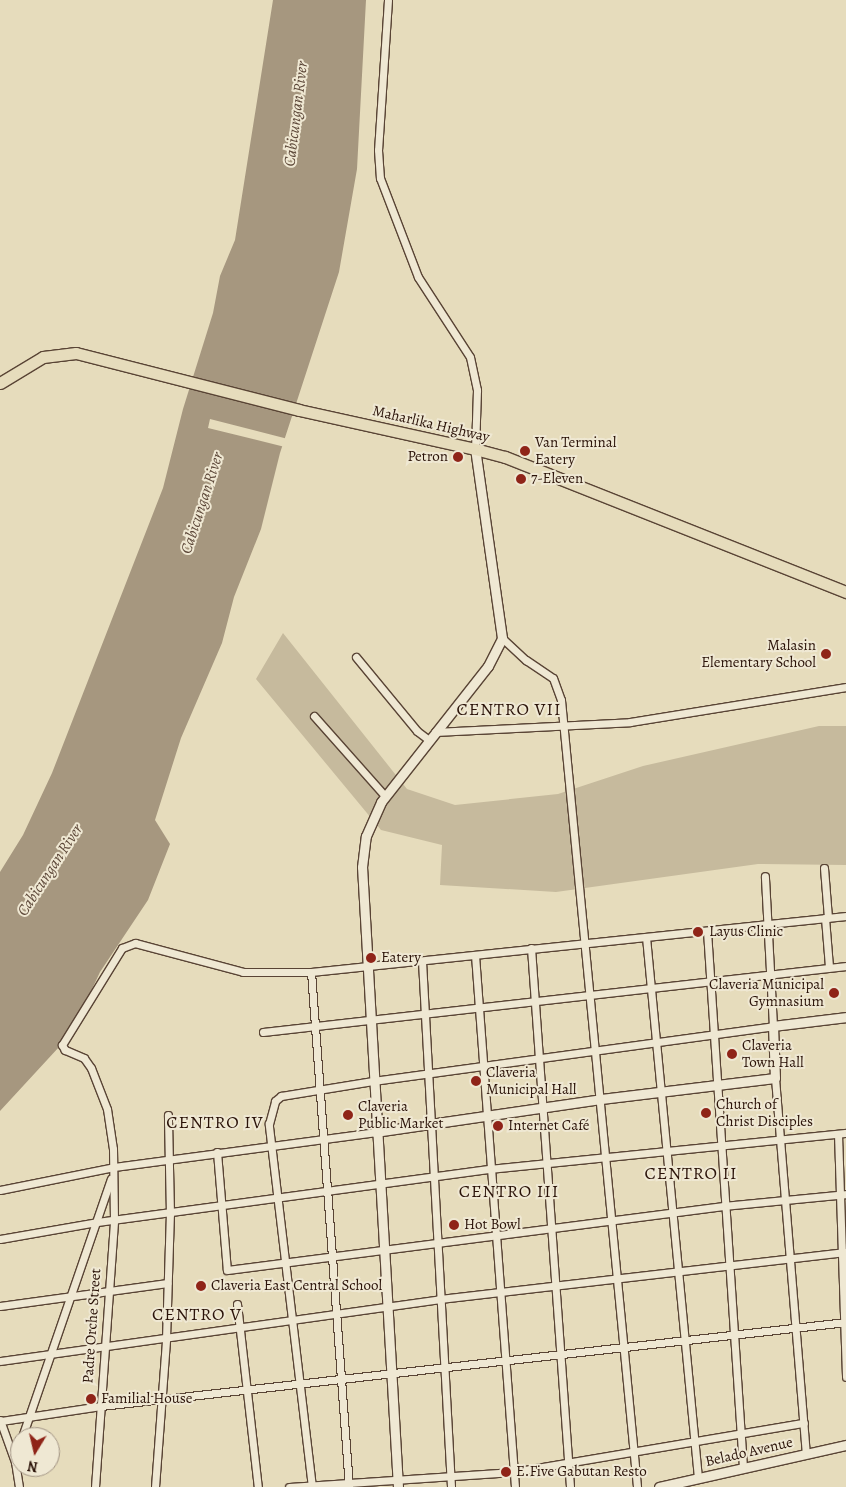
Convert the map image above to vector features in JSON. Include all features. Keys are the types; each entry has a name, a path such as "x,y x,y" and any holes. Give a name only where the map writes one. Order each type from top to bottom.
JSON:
{"highway":[{"name":"Maharlika Highway","path":"0,383 42,357 64,353 299,410 475,448 505,457 846,592"}],"street":[{"path":"388,0 378,150 380,178 418,277 470,357 477,390 475,448 502,638 488,666 385,796 366,836 362,866 375,1132 393,1375 398,1484"},
{"path":"502,638 526,660 556,681 564,726 637,1487"},
{"path":"356,658 416,731 429,740"},
{"path":"435,732 564,726 656,719 846,687"},
{"path":"314,716 385,796"},
{"path":"824,868 830,968"},
{"path":"765,876 775,1078 782,1139 806,1453"},
{"path":"349,1485 343,1381 311,972 846,916"},
{"path":"707,930 743,1468"},
{"path":"646,937 659,1091 667,1150 698,1478"},
{"name":"Padre Orche Street","path":"95,1487 114,1220 112,1134 100,1088 84,1058 65,1050 62,1045 125,944 134,943 168,950 242,972 311,972"},
{"path":"531,948 536,999 540,1108 558,1357 566,1461 570,1487"},
{"path":"476,955 514,1487"},
{"path":"422,961 442,1370 451,1487"},
{"path":"263,1032 316,1024 536,999 769,976 846,966"},
{"path":"312,1486 299,1385 280,1198 269,1118 274,1101 281,1096 373,1081 714,1032 846,1017"},
{"path":"0,1190 217,1152 429,1125 486,1115 718,1083 775,1078"},
{"path":"155,1487 166,1339 170,1214 168,1115"},
{"path":"0,1239 97,1222 433,1179 490,1169 722,1144 846,1133"},
{"path":"838,1134 843,1194 846,1378"},
{"path":"217,1152 227,1270 333,1258 672,1212 843,1194"},
{"path":"25,1427 114,1169"},
{"path":"0,1361 51,1352 166,1339 292,1319 439,1299 500,1294 728,1265 844,1253"},
{"path":"0,1306 167,1283"},
{"path":"237,1304 258,1487"},
{"path":"10,1448 0,1421 101,1406 558,1357 845,1322"},
{"path":"289,1487 398,1484 450,1476 513,1472 566,1461 804,1423"},
{"name":"Belado Avenue","path":"658,1487 846,1445"}],"shaded area":[{"path":"283,633 407,789 455,805 558,794 643,766 819,726 846,726 846,865 758,864 556,892 440,885 442,845 381,830 256,679"}],"water":[{"name":"Cabicungan River","path":"273,0 366,0 357,169 339,272 280,453 261,529 234,597 222,643 181,738 155,820 170,844 148,900 100,972 71,1034 0,1111 0,872 23,835 52,773 163,488 183,409 213,313 220,276 235,240"}],"pier":[{"path":"210,419 288,439 285,447 208,428"}],"place":[{"name":"Van Terminal Eatery","path":"525,451"},
{"name":"Petron","path":"458,457"},
{"name":"7-Eleven","path":"521,479"},
{"name":"Malasin Elementary School","path":"826,654"},
{"name":"Layus Clinic","path":"698,932"},
{"name":"Eatery","path":"371,958"},
{"name":"Claveria Municipal Gymnasium","path":"834,993"},
{"name":"Claveria Town Hall","path":"732,1054"},
{"name":"Claveria Municipal Hall","path":"476,1081"},
{"name":"Church of Christ Disciples","path":"706,1113"},
{"name":"Claveria Public Market","path":"348,1115"},
{"name":"Internet Café","path":"498,1126"},
{"name":"Hot Bowl","path":"454,1225"},
{"name":"Claveria East Central School","path":"201,1286"},
{"name":"Familial House","path":"91,1399"},
{"name":"E.Five Gabutan Resto","path":"506,1472"}],"district":[{"name":"CENTRO VII","path":"509,709"},
{"name":"CENTRO IV","path":"215,1122"},
{"name":"CENTRO II","path":"691,1173"},
{"name":"CENTRO III","path":"509,1191"},
{"name":"CENTRO V","path":"197,1314"}]}
